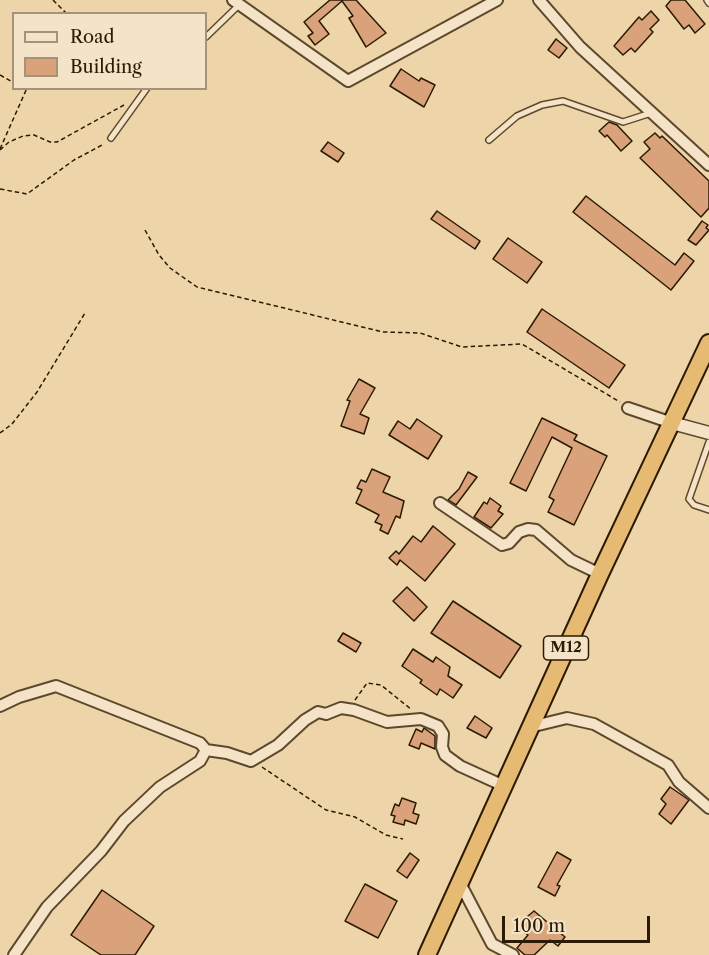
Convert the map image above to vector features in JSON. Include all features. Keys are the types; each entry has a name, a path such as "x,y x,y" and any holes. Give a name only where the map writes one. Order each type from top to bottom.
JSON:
{"highway":[{"name":"M12","path":"427,955 600,574 709,343"}],"street":[{"path":"236,2 348,81 497,0"},
{"path":"540,0 580,47 709,165"},
{"path":"628,408 709,433"},
{"path":"440,503 502,545 509,543 519,532 528,529 536,530 571,560 600,574"},
{"path":"0,706 19,697 56,686 200,743 206,750 227,753 251,761 278,745 305,720 318,712 326,714 341,708 387,722 421,719 438,726 443,734 442,747 445,755 460,766 504,786"},
{"path":"530,727 567,718 594,724 668,765 680,782 709,808"},
{"path":"14,955 47,906 101,851 130,814 160,787 200,761 206,750"},
{"path":"460,883 492,944 513,955"}],"lane":[{"path":"207,36 236,2"},
{"path":"111,138 146,90"},
{"path":"489,140 517,116 542,105 563,101 623,122 652,112"},
{"path":"709,442 689,500 694,505 709,510"}],"path":[{"path":"53,0 65,12"},
{"path":"0,150 26,90"},
{"path":"0,150 9,142 23,136 34,135 57,142 124,105"},
{"path":"0,189 27,194 111,138"},
{"path":"146,230 159,255 171,268 197,287 383,332 420,333 462,347 522,344 628,408"},
{"path":"0,433 12,424 37,392 85,313"},
{"path":"350,709 367,683 388,689 390,694 418,714 421,719"},
{"path":"251,761 282,778 326,810 355,817 386,835 403,838"}],"building":[{"path":"330,0 356,0 386,33 366,47 349,18 353,16 342,1 319,21 329,34 315,45 308,36 313,33 304,22"},
{"path":"671,0 685,0 705,24 695,33 689,25 684,29 666,6"},
{"path":"651,11 659,20 650,29 653,32 635,52 631,48 623,55 614,46 639,17 642,20"},
{"path":"556,39 567,48 559,58 548,50"},
{"path":"401,69 419,81 421,78 435,85 424,107 390,86"},
{"path":"609,122 617,125 632,141 621,151 607,135 605,137 599,131"},
{"path":"655,133 660,138 662,136 709,181 709,208 701,217 640,158 650,149 644,142"},
{"path":"328,142 344,153 338,162 321,151"},
{"path":"586,196 675,265 684,253 694,261 671,290 573,212"},
{"path":"437,211 480,241 475,249 431,219"},
{"path":"702,221 708,225 706,228 709,230 696,245 688,240"},
{"path":"508,238 542,262 527,283 493,259"},
{"path":"542,309 625,365 609,388 527,332"},
{"path":"359,379 375,388 360,414 369,418 364,434 341,426 350,401 347,400"},
{"path":"542,418 577,435 574,440 607,456 574,525 548,512 554,500 549,497 572,448 552,437 526,491 510,483"},
{"path":"417,419 442,436 428,459 389,435 398,421 410,429"},
{"path":"372,469 390,477 383,492 404,501 400,518 396,516 388,534 380,530 382,525 375,522 379,515 356,503 362,490 357,488 361,480 366,482"},
{"path":"468,472 477,477 456,505 448,500 459,489"},
{"path":"490,498 501,506 498,511 503,514 491,528 474,517 484,502 487,504"},
{"path":"433,526 455,544 425,581 400,560 397,565 389,558 396,551 399,554 413,536 421,542"},
{"path":"407,587 427,607 414,621 393,601"},
{"path":"453,601 521,646 500,678 431,633"},
{"path":"343,633 361,643 356,652 338,641"},
{"path":"413,649 433,662 436,657 450,667 448,676 462,685 453,698 440,689 437,695 420,683 422,680 402,666"},
{"path":"475,716 492,728 486,738 467,728"},
{"path":"424,728 435,736 435,749 421,743 419,749 409,745 416,729 422,732"},
{"path":"670,787 689,800 671,824 659,814 666,804 661,799"},
{"path":"402,798 416,803 413,813 419,815 416,824 405,820 404,825 393,822 395,816 391,815 395,804 399,806"},
{"path":"557,852 571,860 557,885 560,886 555,896 538,887"},
{"path":"410,853 419,860 407,878 397,871"},
{"path":"365,884 397,901 378,938 345,921"},
{"path":"102,890 154,926 135,955 101,955 71,935"},
{"path":"534,911 565,937 558,946 550,940 534,955 525,955 517,948 528,935 516,926"}]}
